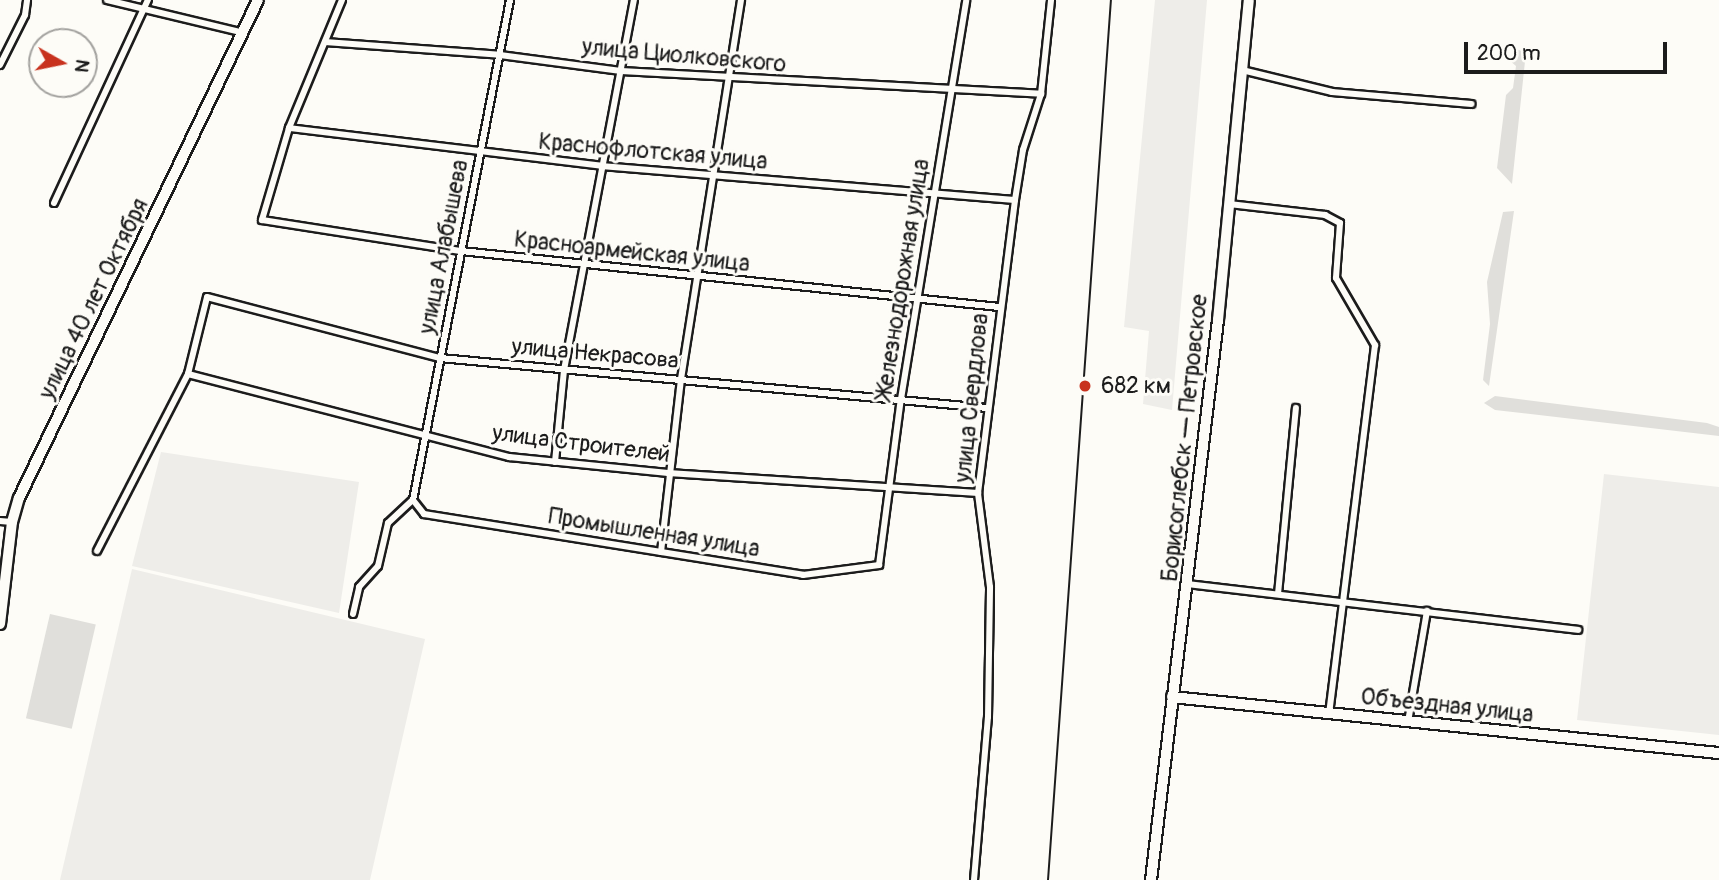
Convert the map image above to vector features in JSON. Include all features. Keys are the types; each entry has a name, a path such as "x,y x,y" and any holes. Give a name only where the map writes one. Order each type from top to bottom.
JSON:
{"street":[{"path":"0,65 25,15 27,0"},
{"path":"107,0 147,3 244,33"},
{"name":"улица 40 лет Октября","path":"0,624 12,522 258,0"},
{"path":"289,128 342,0"},
{"name":"улица Алабышева","path":"413,500 510,0"},
{"path":"555,461 564,370 634,0"},
{"path":"661,552 668,473 681,379 741,0"},
{"name":"Железнодорожная улица","path":"880,565 901,399 966,0"},
{"name":"Борисоглебск — Петровское","path":"1151,880 1188,584 1249,0"},
{"path":"54,203 147,3"},
{"name":"улица Свердлова","path":"974,880 988,718 990,587 978,493 999,307 1015,200 1023,150 1041,94 1052,4"},
{"name":"улица Циолковского","path":"325,42 500,55 621,71 951,92 1041,94"},
{"path":"1242,70 1332,92 1471,104"},
{"name":"Краснофлотская улица","path":"289,128 481,154 601,166 1015,200"},
{"name":"Красноармейская улица","path":"289,128 262,220 460,251 698,279 999,307"},
{"path":"1229,204 1334,217 1343,231 1336,278 1375,345 1329,714"},
{"name":"улица Некрасова","path":"188,374 207,297 440,358 987,408"},
{"path":"97,551 188,374"},
{"name":"улица Строителей","path":"188,374 509,457 668,473 978,493"},
{"path":"1278,594 1296,408"},
{"path":"353,614 359,587 378,566 388,523 413,500"},
{"name":"Промышленная улица","path":"413,500 424,513 803,575 880,565"},
{"path":"0,521 12,522"},
{"path":"1188,584 1578,630"},
{"path":"1408,722 1427,611"},
{"name":"Объездная улица","path":"1172,697 1719,752"}],"shaded area":[{"path":"1155,0 1207,0 1172,410 1143,404 1149,331 1124,327"},
{"path":"1515,49 1526,52 1512,184 1497,168 1506,95 1513,88 1516,66 1509,60"},
{"path":"1514,211 1489,386 1483,380 1490,324 1487,282 1503,212"},
{"path":"1495,396 1707,423 1719,427 1719,436 1495,410 1484,403"},
{"path":"161,452 359,482 339,613 132,566"},
{"path":"1604,474 1719,487 1719,735 1577,720"},
{"path":"132,569 425,639 370,880 60,880"},
{"path":"50,614 96,625 72,729 26,718"}],"railway":[{"path":"1048,880 1111,0"}],"place":[{"name":"682 км","path":"1085,386"}]}
